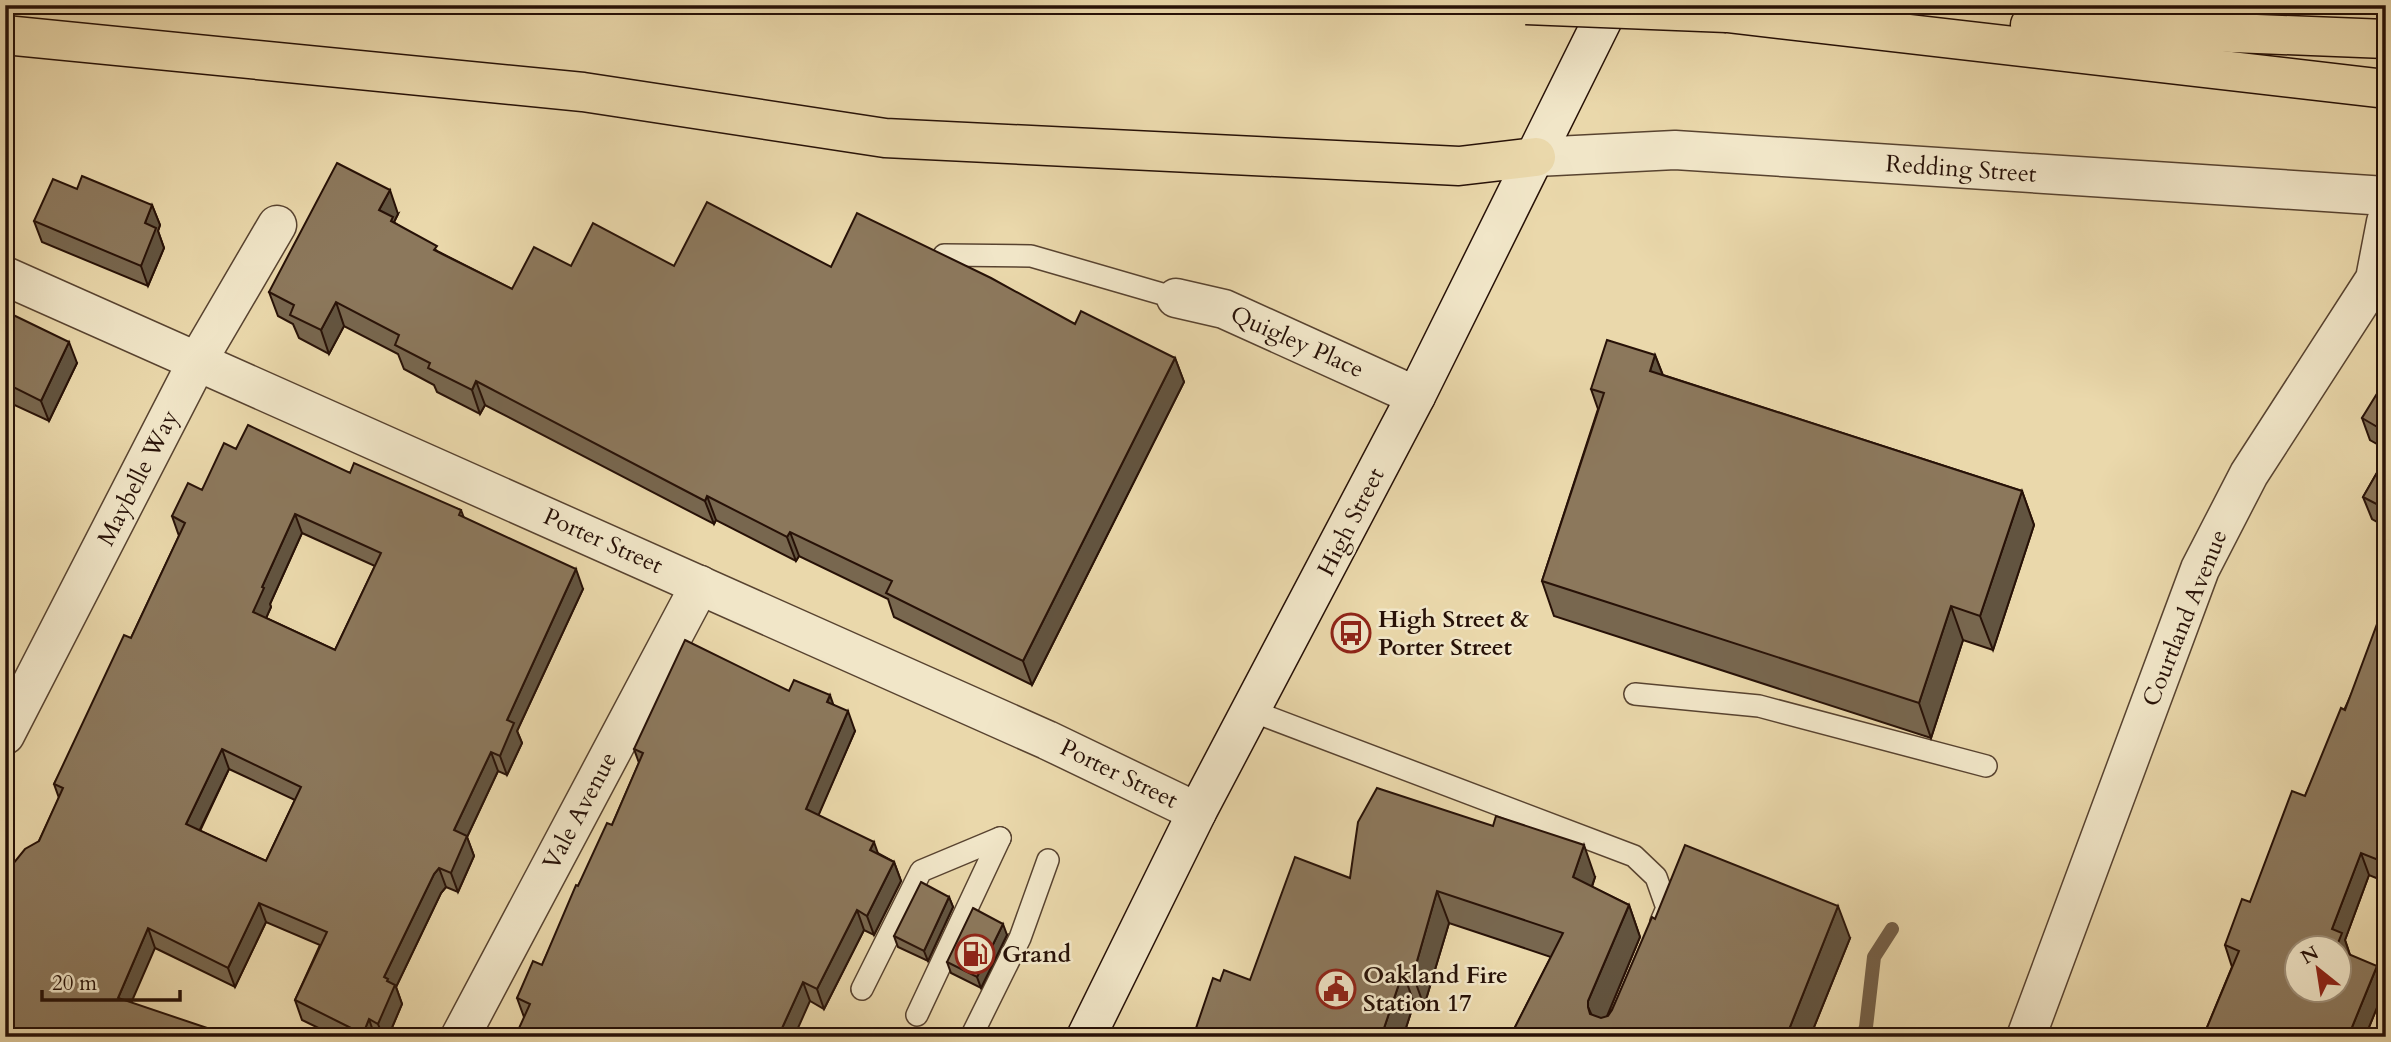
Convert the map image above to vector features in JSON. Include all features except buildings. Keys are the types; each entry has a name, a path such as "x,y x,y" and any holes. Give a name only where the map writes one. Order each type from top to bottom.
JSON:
{"highway":[{"path":"1526,5 2386,39"},
{"path":"1727,13 2386,89"},
{"path":"5,35 583,92 885,138 1459,166 1536,157"}],"street":[{"name":"High Street","path":"1086,1037 1197,812 1416,396 1610,5"},
{"name":"Redding Street","path":"1536,157 1675,150 2386,196"},
{"name":"Courtland Avenue","path":"2026,1037 2200,569 2249,474 2375,279 2386,222"},
{"name":"Maybelle Way","path":"5,735 198,360 277,225"},
{"name":"Porter Street","path":"5,276 701,584 1056,744 1197,812"},
{"name":"Quigley Place","path":"1176,298 1224,309 1416,396"},
{"name":"Vale Avenue","path":"460,1037 701,584"}],"lane":[{"path":"944,255 1031,256 1176,298"},
{"path":"1635,694 1759,706 1986,766"},
{"path":"1252,711 1634,856 1656,877 1667,908 1651,947"},
{"path":"862,989 921,871 1000,838 917,1015"},
{"path":"971,1037 1020,938 1048,860"}],"waterway":[{"path":"1862,1037 1866,1027 1874,957 1892,929"}],"place":[{"name":"High Street & Porter Street","path":"1351,633"},
{"name":"Grand","path":"975,954"},
{"name":"Oakland Fire Station 17","path":"1336,989"}]}
